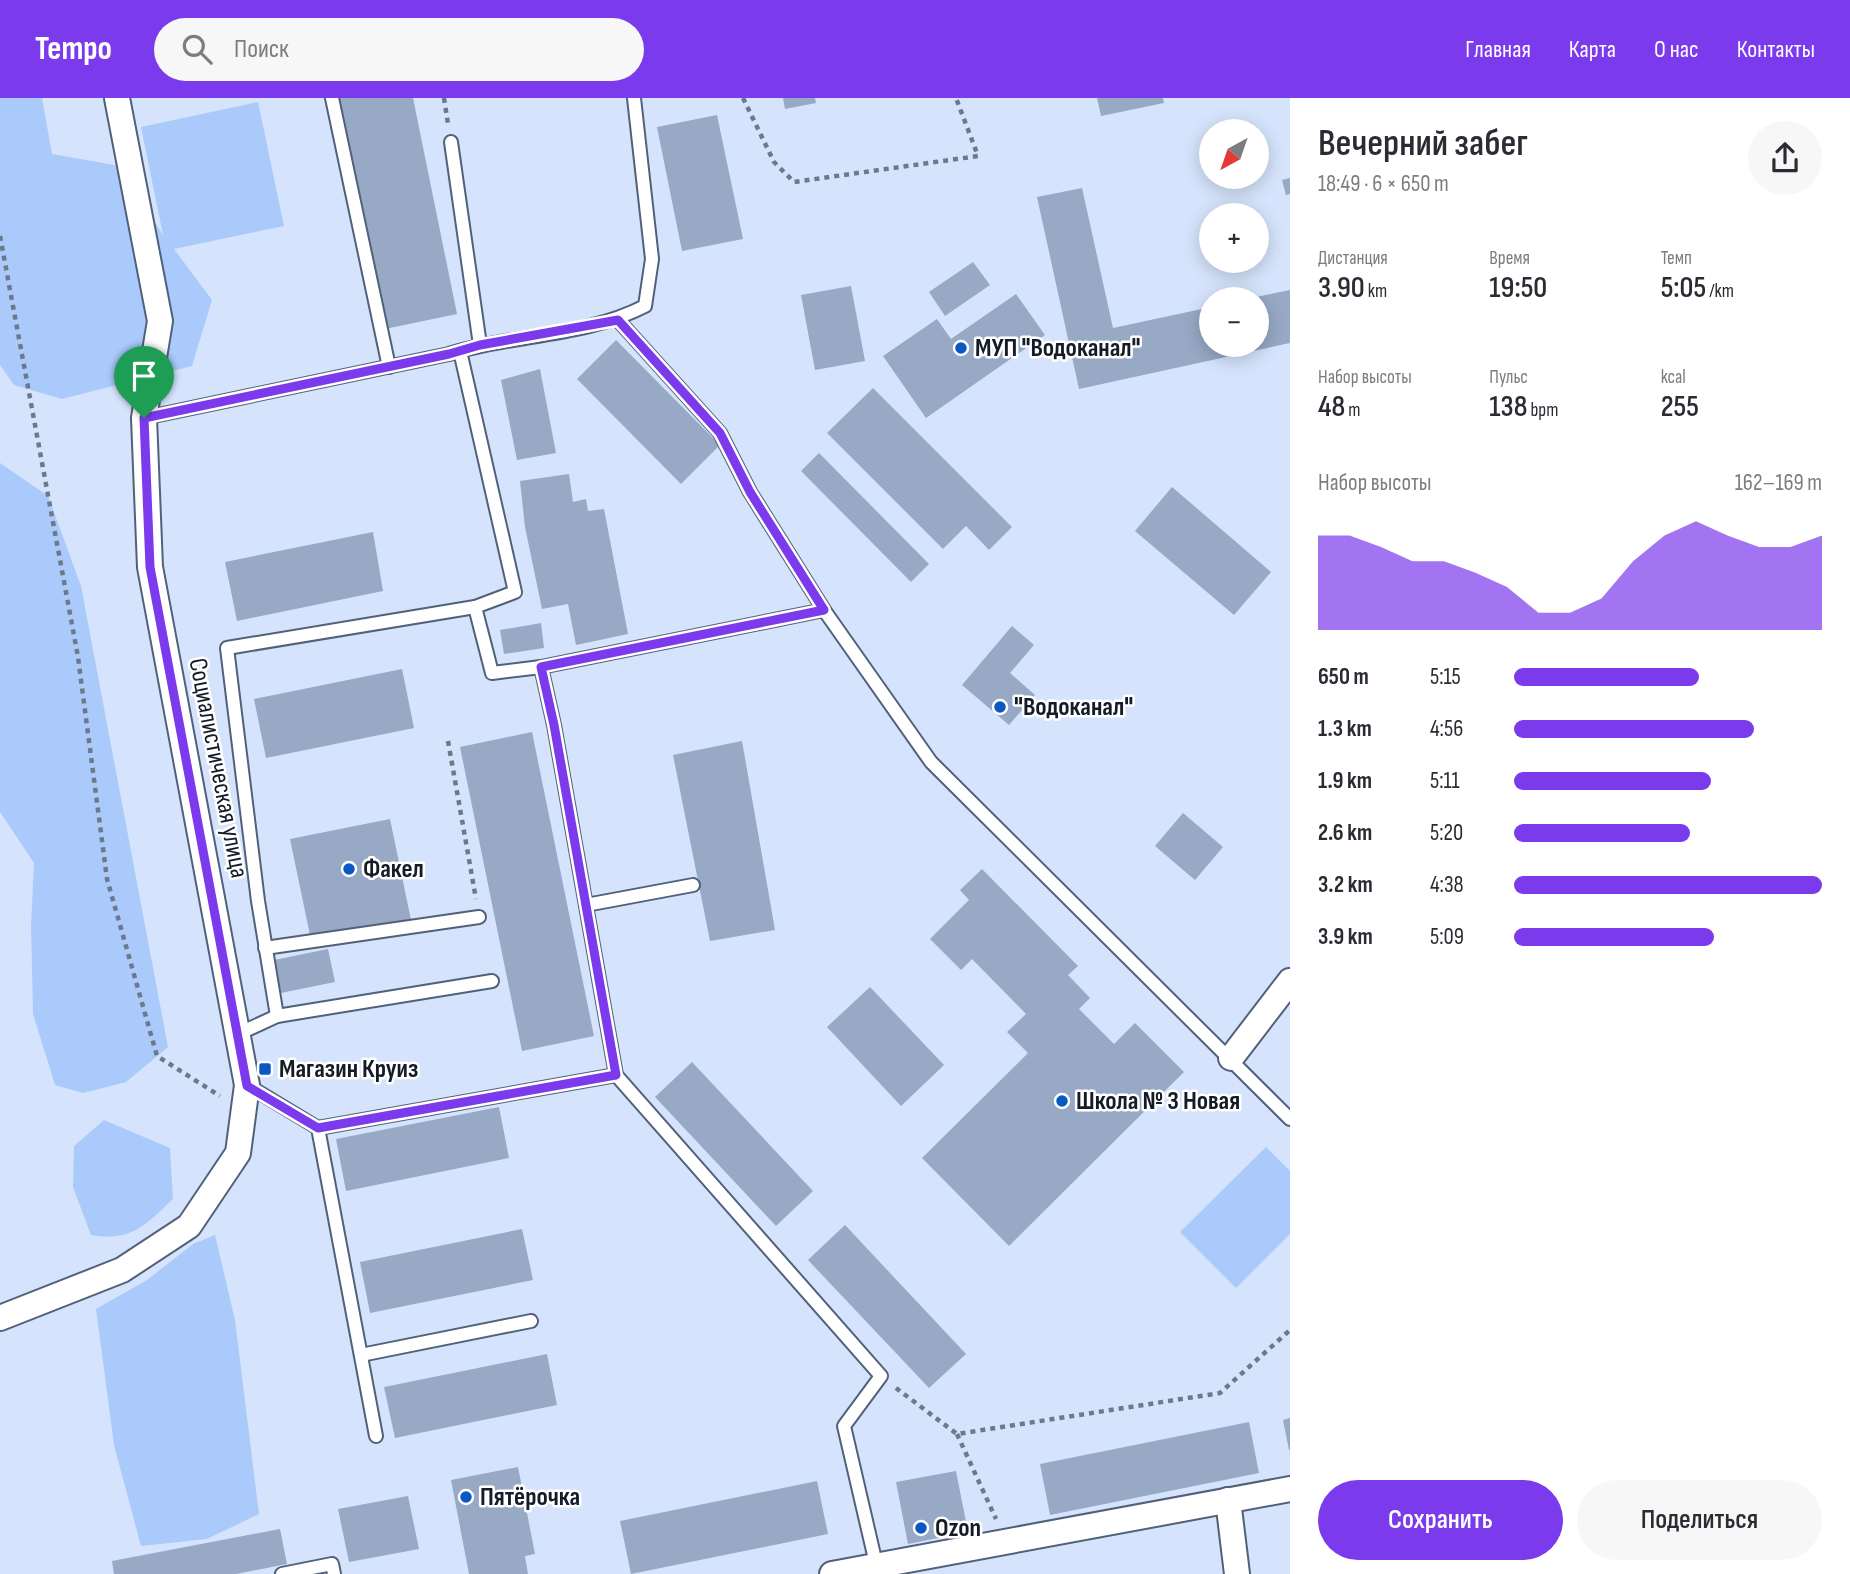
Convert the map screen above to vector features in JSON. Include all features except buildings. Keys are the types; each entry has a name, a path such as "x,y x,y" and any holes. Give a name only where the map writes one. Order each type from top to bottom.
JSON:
{"street":[{"name":"Социалистическая улица","path":"0,1318 122,1270 189,1226 238,1153 247,1086 150,567 144,418 160,321 117,98"},
{"path":"1231,1058 1290,982"},
{"path":"832,1574 1290,1489"},
{"path":"1228,1500 1237,1574"}],"lane":[{"path":"332,98 389,367"},
{"path":"144,418 389,367 480,345 618,320 645,306 652,259 634,98"},
{"path":"451,142 480,345"},
{"path":"618,320 720,433 750,492 824,610 931,762 1290,1119"},
{"path":"277,1016 265,948 227,648 475,607 515,592 460,351"},
{"path":"475,607 492,673 541,667 824,610"},
{"path":"541,667 554,725 616,1075 881,1376 844,1426 877,1567"},
{"path":"586,905 693,885"},
{"path":"265,948 479,917"},
{"path":"238,1034 277,1016 492,981"},
{"path":"247,1086 318,1128 616,1075"},
{"path":"318,1128 376,1436"},
{"path":"360,1355 531,1321"},
{"path":"282,1574 332,1564 334,1574"}],"path":[{"path":"444,98 451,142"},
{"path":"743,98 774,162 794,182 978,156 956,98"},
{"path":"0,236 78,657 111,891 157,1056 244,1112"},
{"path":"447,741 479,917"},
{"path":"957,1434 1220,1393 1290,1330"},
{"path":"881,1376 957,1434 1006,1543"}],"shaded area":[{"path":"0,98 42,98 52,154 120,166 163,235 141,127 258,102 284,226 174,249 212,300 192,366 62,399 14,385 0,365"},
{"path":"0,463 48,496 81,586 168,1047 126,1082 83,1093 55,1085 33,1014 31,925 34,863 0,812"},
{"path":"104,1120 170,1148 173,1199 146,1224 128,1234 105,1237 91,1235 73,1187 74,1146"},
{"path":"1266,1147 1290,1171 1290,1234 1236,1288 1180,1232"},
{"path":"215,1235 235,1320 259,1514 207,1539 141,1546 114,1445 96,1309 147,1280 193,1244"}],"place":[{"name":"МУП \"Водоканал\"","path":"961,348"},
{"name":"\"Водоканал\"","path":"1000,707"},
{"name":"Факел","path":"349,869"},
{"name":"Магазин Круиз","path":"265,1069"},
{"name":"Школа № 3 Новая","path":"1062,1101"},
{"name":"Пятёрочка","path":"466,1497"},
{"name":"Ozon","path":"921,1528"}],"route":[{"path":"618,320 720,433 750,492 824,610 541,667 554,725 616,1075 318,1128 247,1086 150,567 144,418 449,354 480,345 618,320"}]}
